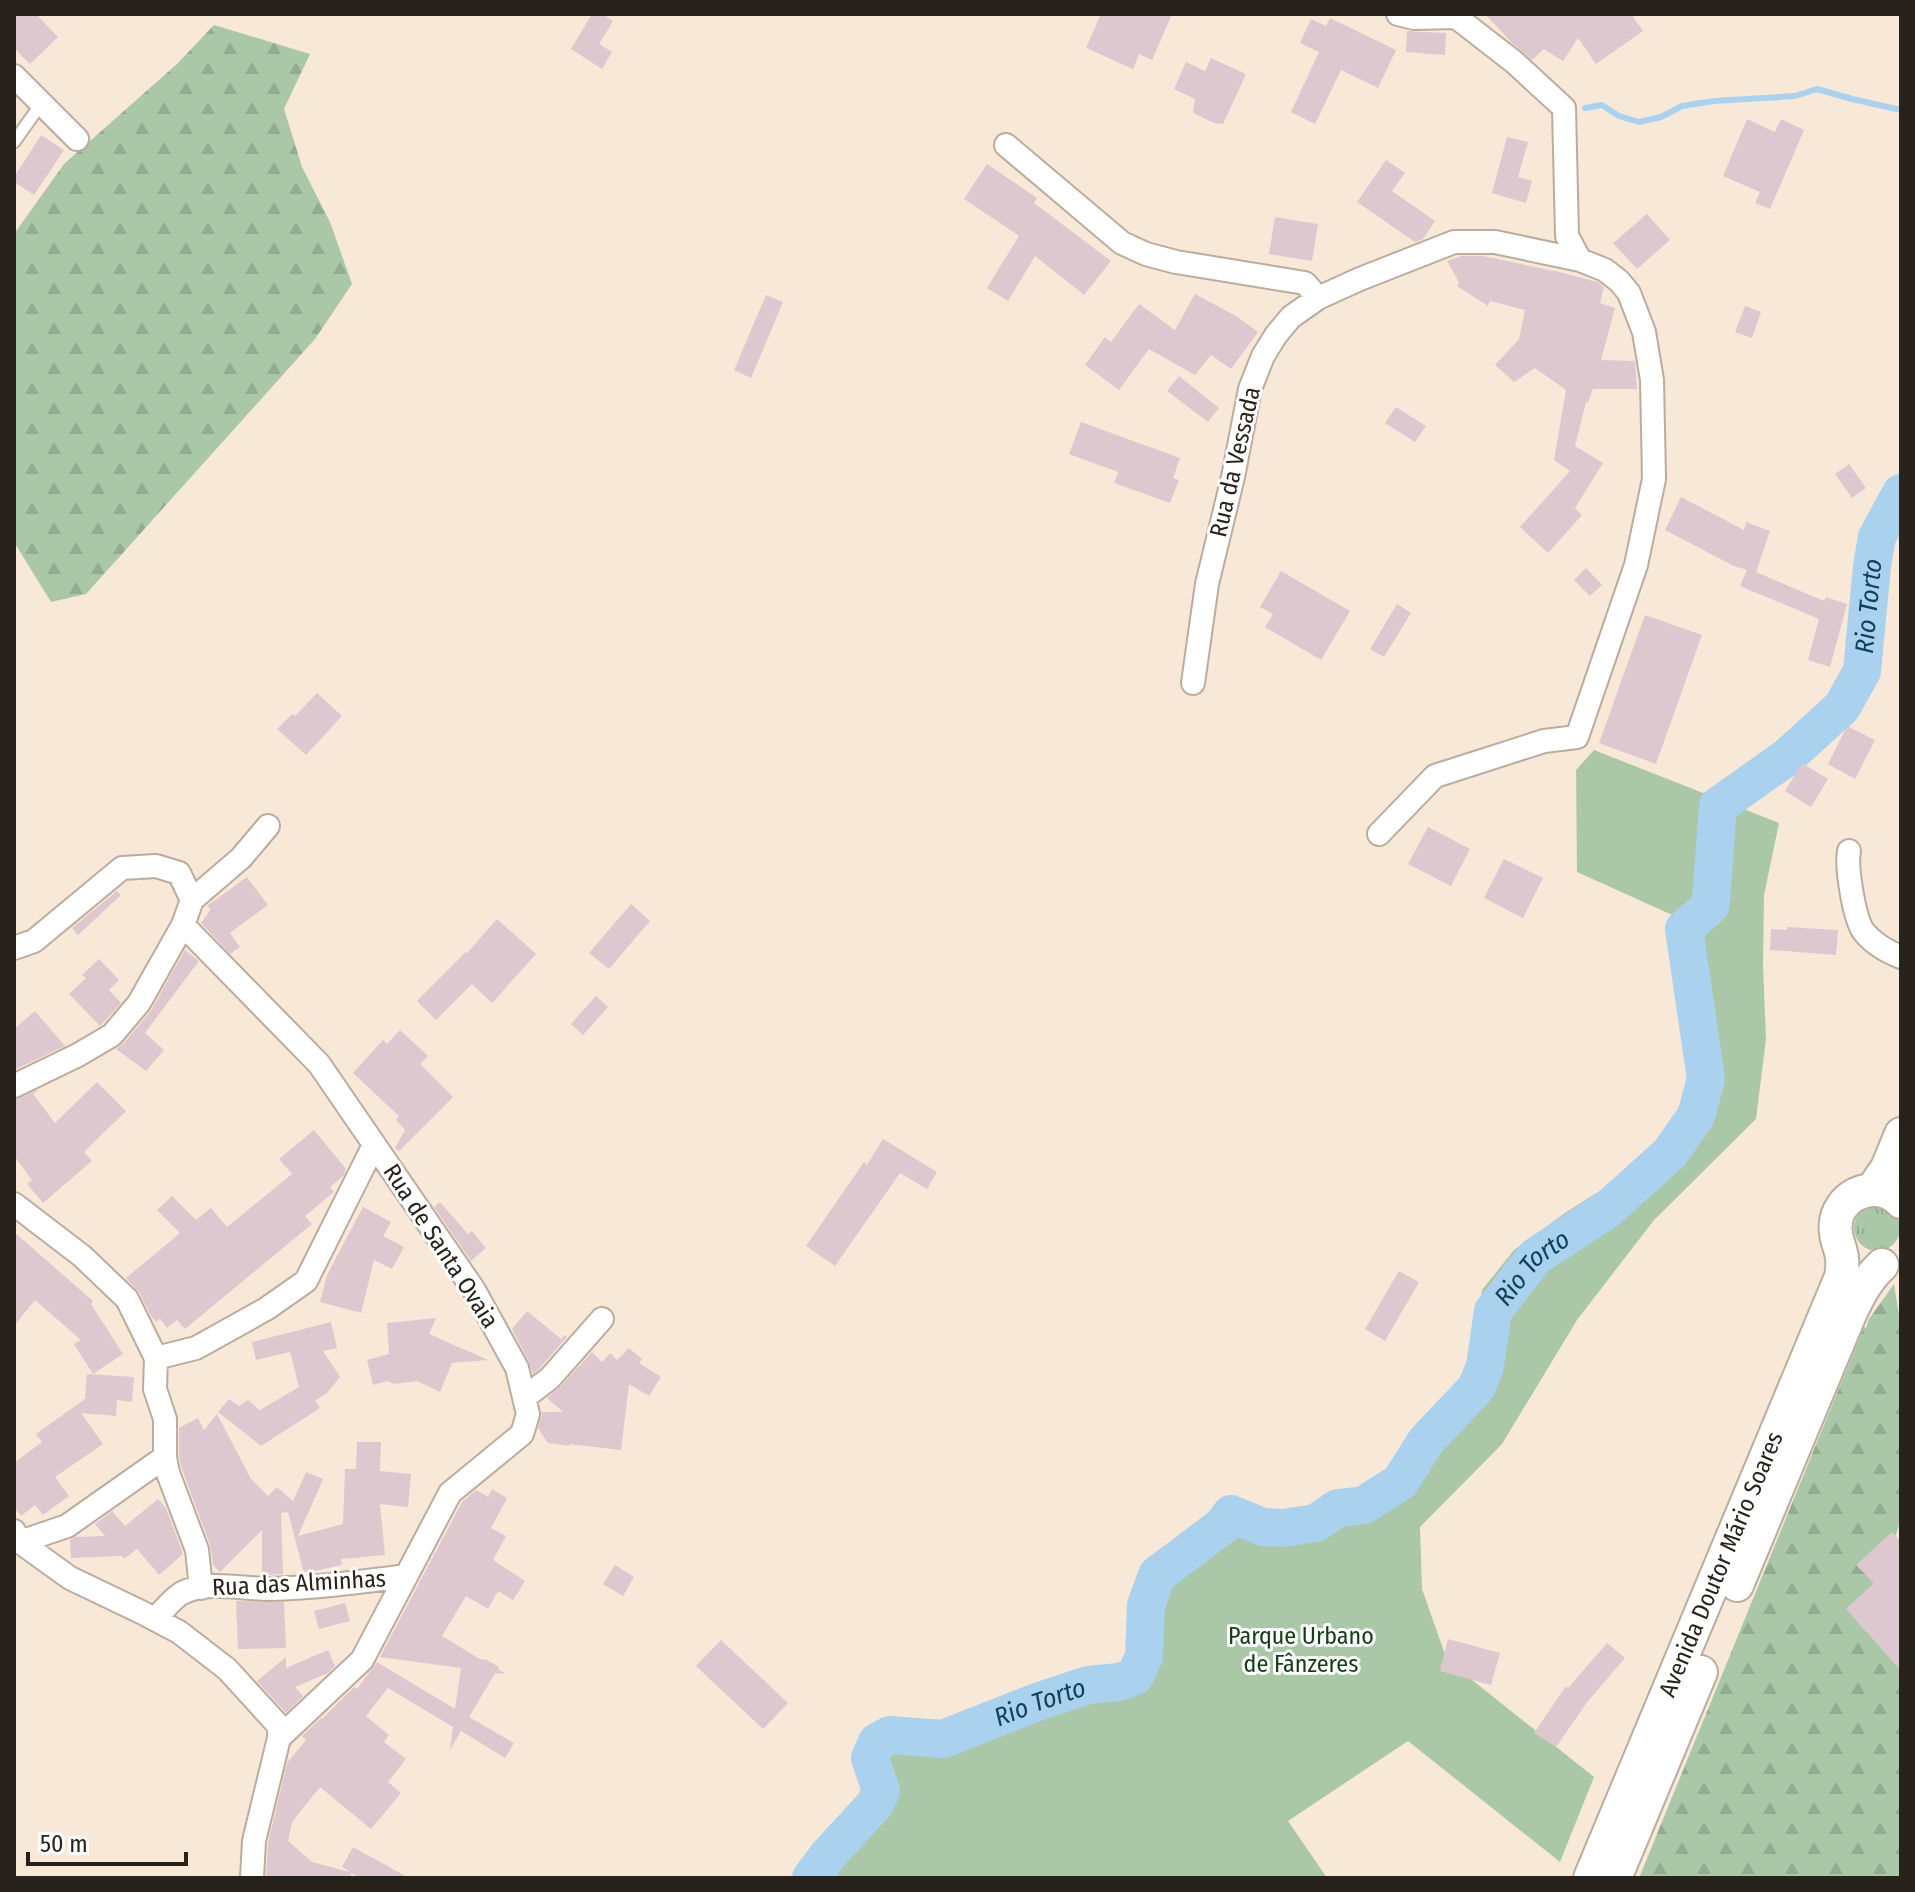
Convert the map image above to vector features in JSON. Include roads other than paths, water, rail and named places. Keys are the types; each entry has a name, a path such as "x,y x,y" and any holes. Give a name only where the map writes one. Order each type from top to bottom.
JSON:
{"main road":[{"name":"Avenida Doutor Mário Soares","path":"1590,1878 1837,1288 1843,1261 1836,1235 1840,1209 1859,1192 1887,1196 1887,1168 1901,1134"},
{"name":"Avenida Doutor Mário Soares","path":"1840,1247 1858,1263 1870,1265 1892,1259"},
{"name":"Avenida Doutor Mário Soares","path":"1615,1878 1850,1314 1870,1277 1892,1259"}],"street":[{"path":"1398,14 1414,18 1458,15 1564,108 1567,236 1580,260"},
{"path":"14,76 77,139"},
{"path":"1006,145 1122,243 1146,254 1176,262 1305,283 1318,298"},
{"name":"Rua da Vessada","path":"1193,683 1207,584 1250,389 1263,356 1291,317 1318,298 1454,242 1495,242 1580,260 1605,270 1619,281 1629,293 1644,332 1652,380 1654,479 1636,565 1577,737 1544,741 1435,776 1379,834"},
{"path":"14,1086 112,1035 139,1003 183,925 192,900 241,858 268,826"},
{"path":"1849,851 1849,884 1863,931 1878,945 1901,957"},
{"path":"14,948 34,941 122,868 156,866 179,873 192,900"},
{"name":"Rua de Santa Ovaia","path":"183,925 319,1064 474,1290 517,1368 528,1414 522,1434 450,1493 362,1660 279,1738"},
{"path":"156,1358 196,1348 266,1309 306,1281 374,1145"},
{"path":"14,1204 82,1256 127,1299 156,1358 155,1389 165,1419 168,1473 197,1550 201,1588"},
{"path":"524,1398 550,1378 602,1319"},
{"path":"16,1538 67,1526 165,1457"},
{"path":"16,1538 70,1578 179,1632 227,1669 279,1726 279,1738 254,1841 252,1878"},
{"name":"Rua das Alminhas","path":"155,1619 182,1594 201,1588 267,1589 337,1585 406,1576"}],"lane":[{"path":"14,142 41,104"}],"waterway":[{"path":"1585,108 1602,105 1619,116 1639,122 1661,117 1682,106 1795,96 1817,89 1901,110"},
{"name":"Rio Torto","path":"811,1878 875,1804 881,1791 870,1758 877,1742 890,1735 943,1739 1088,1685 1119,1682 1135,1676 1144,1656 1146,1605 1157,1575 1222,1526 1231,1514 1263,1527 1284,1528 1316,1523 1338,1508 1364,1505 1400,1482 1426,1441 1477,1387 1485,1366 1493,1311 1535,1257 1608,1209 1670,1153 1696,1116 1706,1079 1684,929 1710,906 1718,806 1787,757 1842,707 1862,671 1877,537 1901,493"}],"park label":[{"name":"Parque Urbano de Fânzeres","path":"1301,1650"}]}
